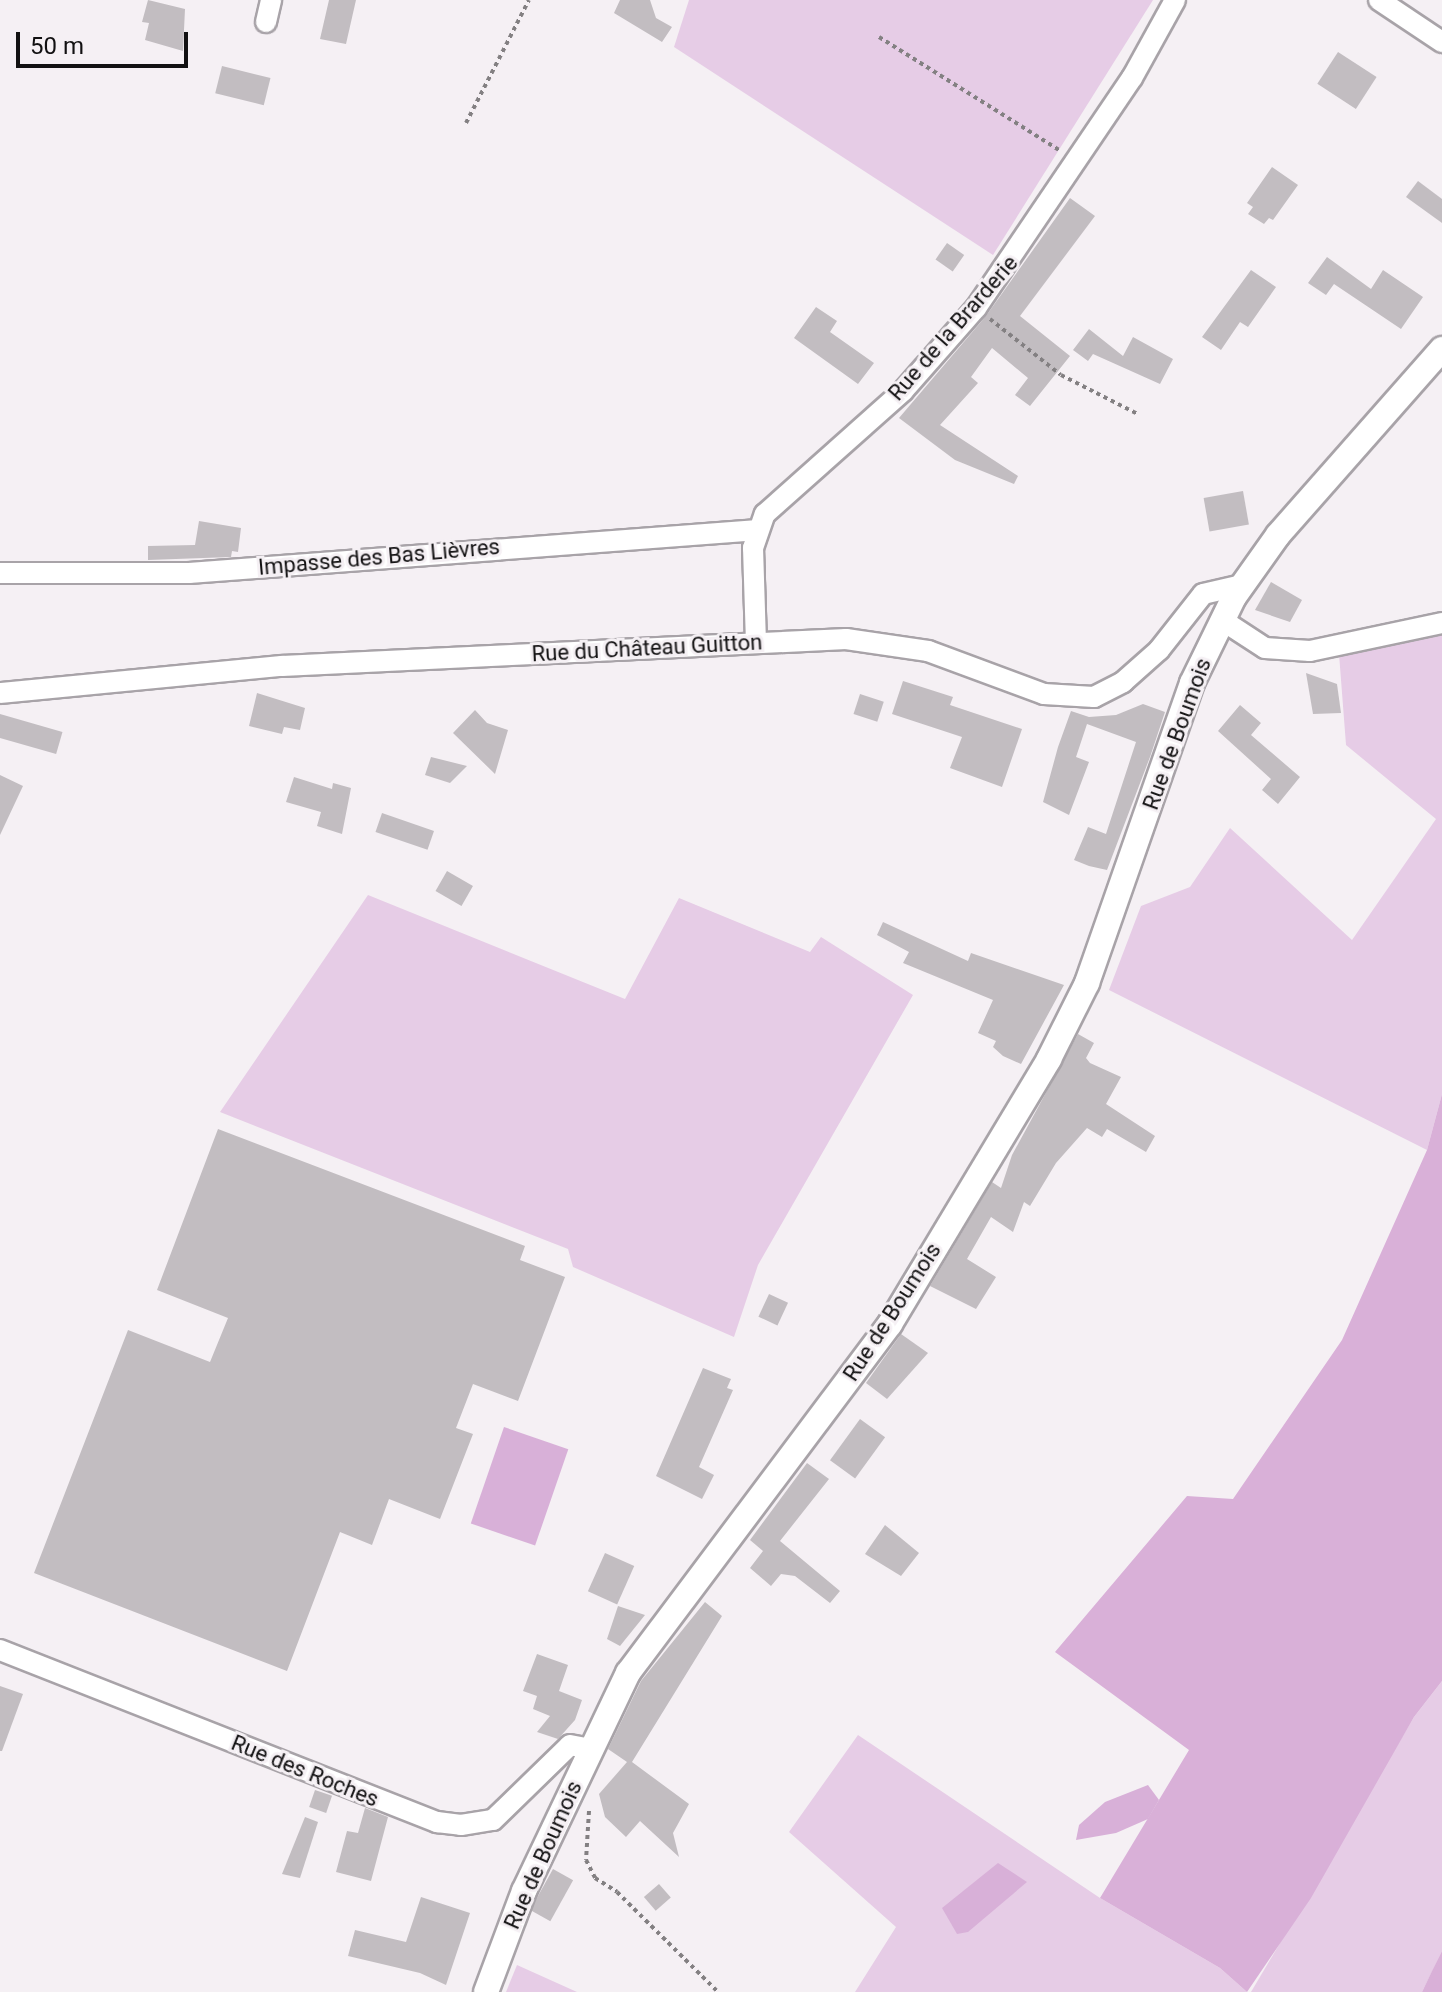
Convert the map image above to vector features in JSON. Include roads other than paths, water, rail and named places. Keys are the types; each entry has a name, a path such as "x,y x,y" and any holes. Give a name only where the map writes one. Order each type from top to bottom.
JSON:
{"street":[{"path":"266,22 271,0"},
{"name":"Rue de la Brarderie","path":"756,643 753,548 758,530 773,503 903,391 976,308 1078,162 1175,0"},
{"path":"1379,0 1442,42"},
{"name":"Rue de Boumois","path":"486,1992 524,1891 628,1673 890,1324 1049,1059 1087,983 1192,683 1238,591 1278,535 1442,349"},
{"name":"Impasse des Bas Lièvres","path":"0,573 189,573 758,530"},
{"name":"Rue du Château Guitton","path":"0,693 282,666 756,643 881,640 928,651 1044,694 1094,697 1123,682 1159,650 1203,594 1238,591"},
{"path":"1222,620 1265,648 1310,651 1442,623"},
{"name":"Rue des Roches","path":"0,1650 437,1822 461,1825 493,1820 570,1745 590,1749"}]}
